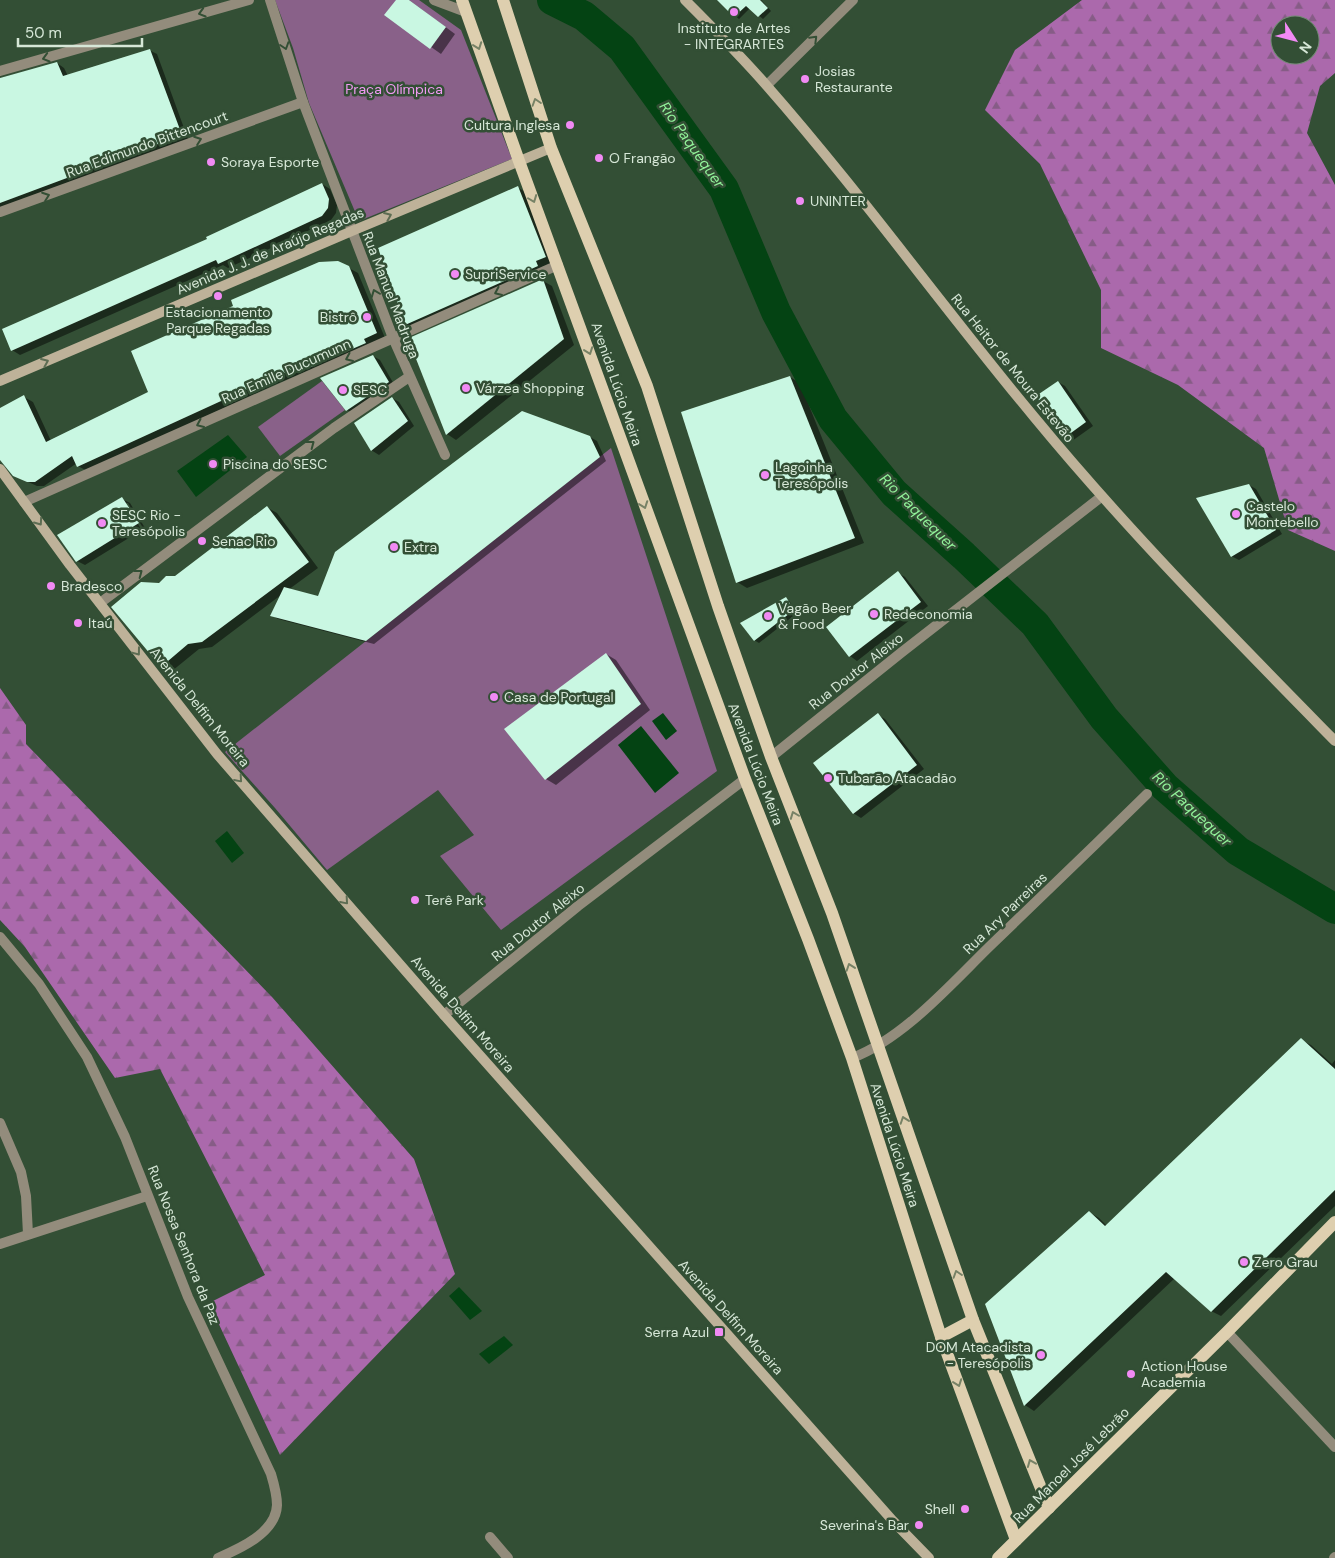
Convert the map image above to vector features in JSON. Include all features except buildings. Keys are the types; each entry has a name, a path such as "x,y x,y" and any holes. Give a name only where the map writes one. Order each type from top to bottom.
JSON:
{"main road":[{"name":"Avenida Lúcio Meira","path":"503,0 551,148 647,386 718,606 771,757 832,913 973,1320 1049,1508"},
{"name":"Rua Heitor de Moura Estevão","path":"685,0 766,85 1034,417 1102,497 1185,588 1335,741"},
{"name":"Avenida Lúcio Meira","path":"464,6 619,437 745,779 808,938 852,1058 940,1337 1016,1540"},
{"name":"Avenida J. J. de Araújo Regadas","path":"0,381 551,148"},
{"name":"Avenida Delfim Moreira","path":"0,469 43,529 217,754 444,1015 886,1514 929,1558"},
{"name":"Rua Manoel José Lebrão","path":"998,1558 1227,1332 1335,1222"},
{"path":"940,1337 973,1320"}],"street":[{"path":"0,71 249,0"},
{"name":"Rua Manuel Madruga","path":"270,0 303,102 393,338 445,455"},
{"path":"434,0 464,6"},
{"path":"766,85 853,0"},
{"name":"Rua Edimundo Bittencourt","path":"0,212 303,102"},
{"name":"Rua Emille Ducumunn","path":"24,502 558,265"},
{"path":"100,603 334,428 409,376"},
{"name":"Rua Doutor Aleixo","path":"771,757 1102,497"},
{"name":"Rua Doutor Aleixo","path":"444,1015 578,906 745,779"},
{"name":"Rua Ary Parreiras","path":"852,1058 878,1046 892,1036 947,988 1147,794"},
{"name":"Rua Nossa Senhora da Paz","path":"0,937 39,984 87,1057 125,1137 188,1297 271,1474 276,1493 277,1507 271,1522 261,1534 234,1551 218,1558"},
{"path":"0,1123 21,1172 26,1196 28,1234"},
{"path":"0,1244 147,1196"},
{"path":"1227,1332 1335,1447"},
{"path":"490,1537 508,1558"}],"green space":[{"name":"Praça Olímpica","path":"275,0 419,0 461,30 512,159 359,221 309,103 293,48"},
{"path":"1082,0 1335,0 1335,73 1320,86 1307,133 1335,185 1335,551 1288,530 1264,448 1178,385 1101,348 1101,290 1040,164 985,110 1015,50"},
{"path":"322,381 345,410 280,456 258,427"},
{"name":"Casa de Portugal","path":"611,448 717,771 501,930 440,856 474,835 438,790 327,870 225,752"},
{"path":"0,688 26,725 26,744 272,997 414,1159 455,1274 280,1455 209,1303 265,1275 160,1069 115,1078 25,947 0,920"}],"shaded area":[{"name":"Piscina do SESC","path":"228,435 247,457 196,497 177,471"},
{"path":"663,713 677,731 666,740 652,721"},
{"path":"641,726 679,773 655,793 618,745"},
{"path":"227,831 244,853 232,863 215,841"},
{"path":"459,1287 482,1311 470,1320 449,1296"},
{"path":"504,1336 513,1345 489,1364 479,1354"}],"waterway":[{"name":"Rio Paquequer","path":"552,0 584,16 622,48 724,189 776,312 833,419 894,493 1035,624 1104,718 1165,787 1238,851 1335,909"}],"place":[{"name":"Instituto de Artes - INTEGRARTES","path":"734,12"},
{"name":"Josias Restaurante","path":"805,79"},
{"name":"Cultura Inglesa","path":"570,125"},
{"name":"O Frangão","path":"599,158"},
{"name":"Soraya Esporte","path":"211,162"},
{"name":"UNINTER","path":"800,201"},
{"name":"SupriService","path":"455,274"},
{"name":"Estacionamento Parque Regadas","path":"218,296"},
{"name":"Bistrô","path":"367,317"},
{"name":"Várzea Shopping","path":"466,388"},
{"name":"SESC","path":"343,390"},
{"name":"Piscina do SESC","path":"213,464"},
{"name":"Lagoinha Teresópolis","path":"765,475"},
{"name":"Castelo Montebello","path":"1236,514"},
{"name":"SESC Rio - Teresópolis","path":"102,523"},
{"name":"Senac Rio","path":"202,541"},
{"name":"Extra","path":"394,547"},
{"name":"Bradesco","path":"51,586"},
{"name":"Redeconomia","path":"874,614"},
{"name":"Vagão Beer & Food","path":"768,616"},
{"name":"Itaú","path":"78,623"},
{"name":"Casa de Portugal","path":"494,697"},
{"name":"Tubarão Atacadão","path":"828,778"},
{"name":"Terê Park","path":"415,900"},
{"name":"Zero Grau","path":"1244,1262"},
{"name":"Serra Azul","path":"719,1332"},
{"name":"DOM Atacadista - Teresópolis","path":"1041,1355"},
{"name":"Action House Academia","path":"1131,1374"},
{"name":"Shell","path":"965,1509"},
{"name":"Severina's Bar","path":"919,1525"}]}
